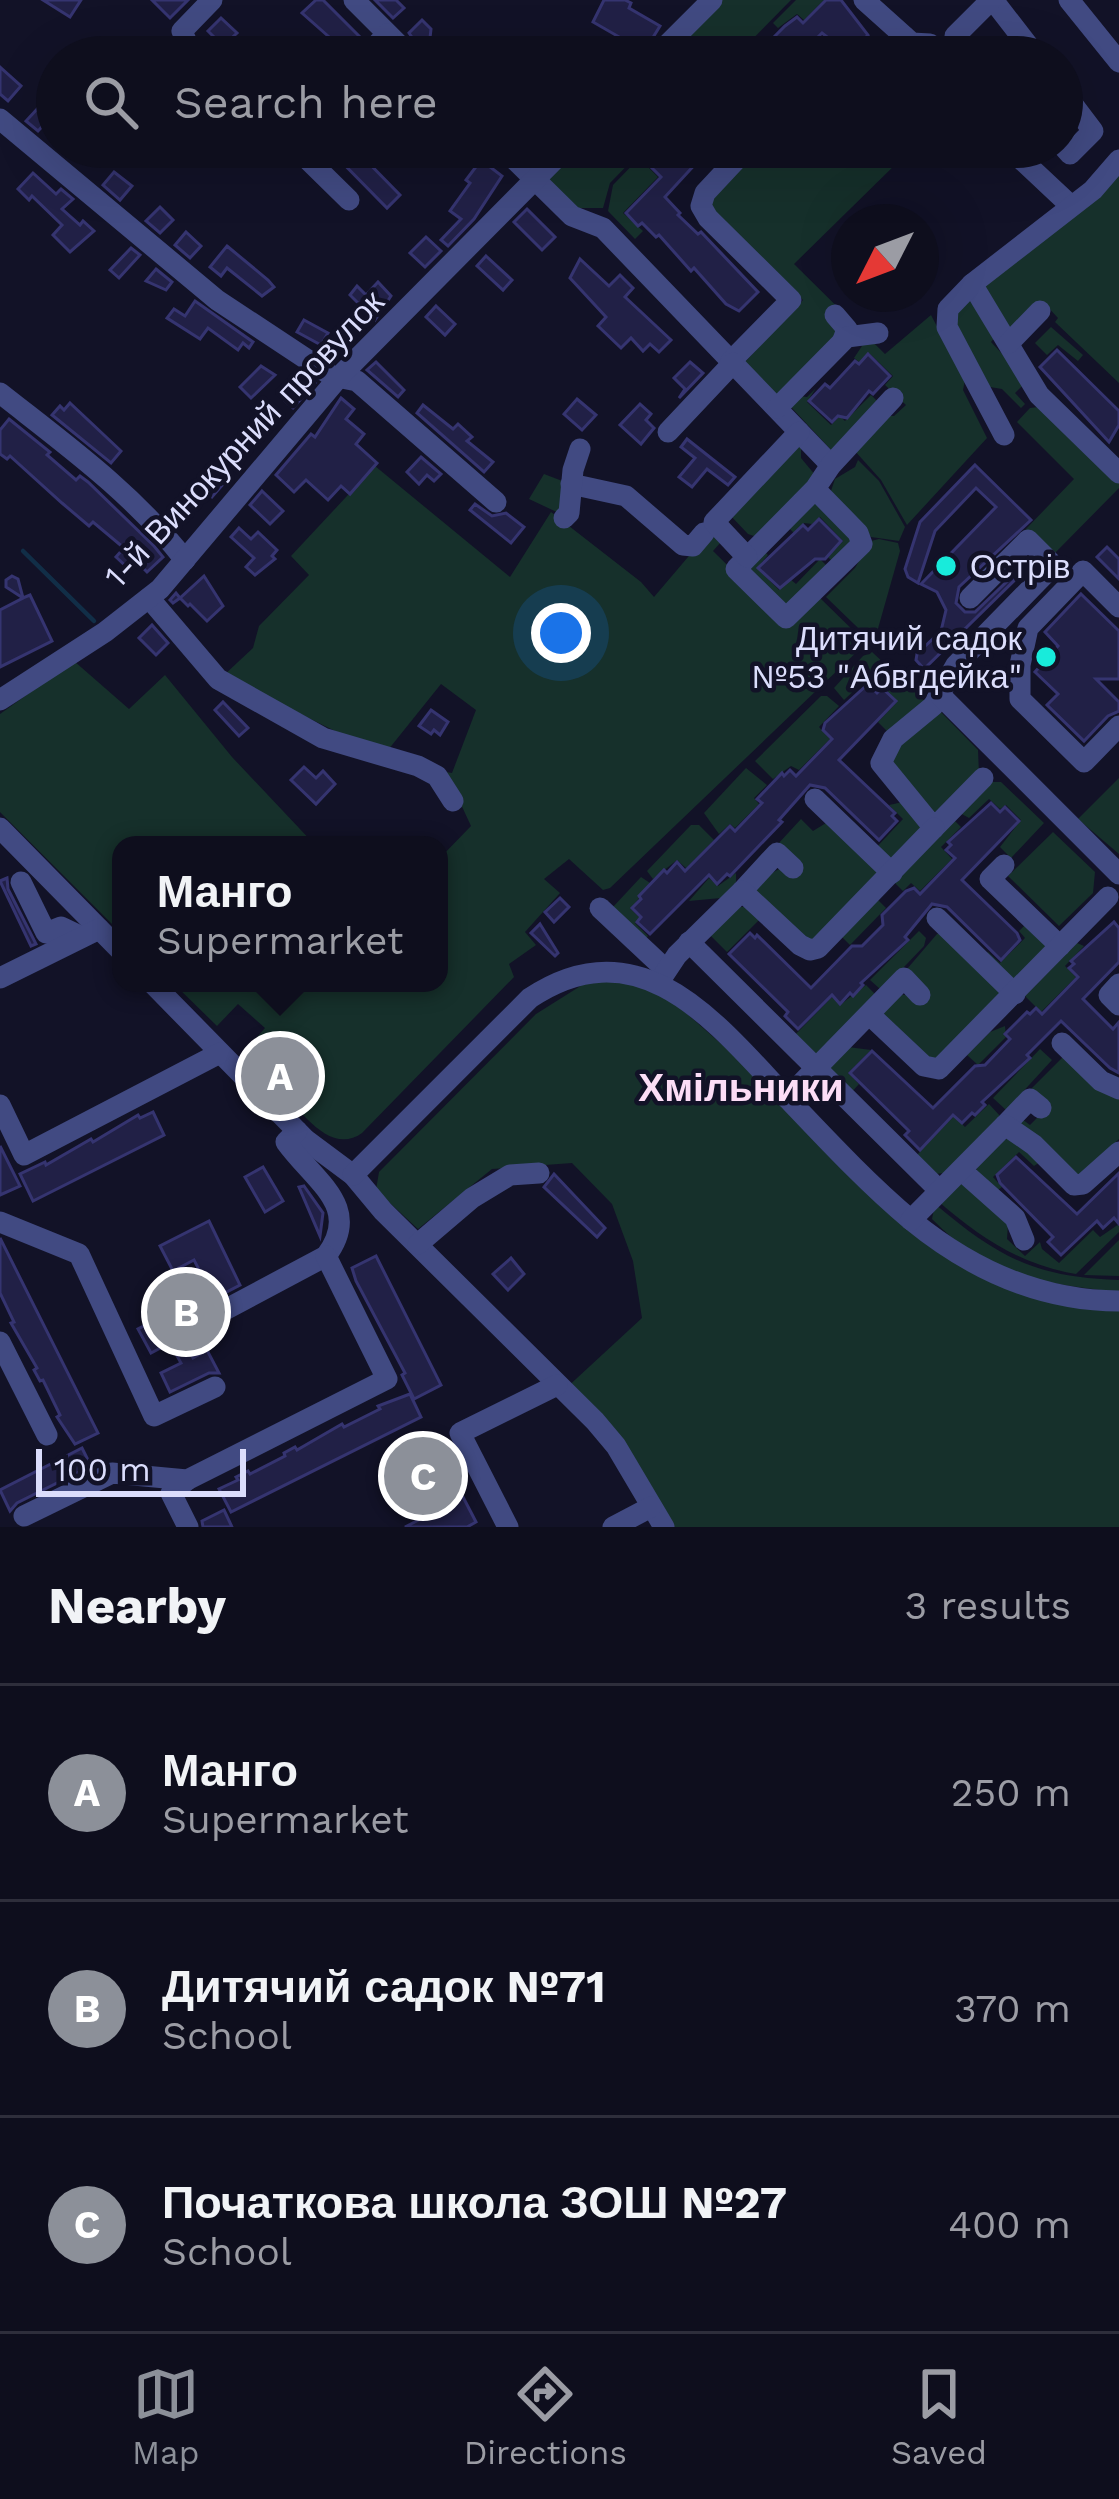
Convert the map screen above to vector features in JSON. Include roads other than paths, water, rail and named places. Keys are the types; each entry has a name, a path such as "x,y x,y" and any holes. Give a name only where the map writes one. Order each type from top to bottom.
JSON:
{"street":[{"path":"184,36 182,31 212,0"},
{"path":"354,0 386,34"},
{"path":"676,36 712,0"},
{"path":"864,0 904,36"},
{"path":"956,36 992,0 1020,36"},
{"path":"1069,0 1119,62"},
{"path":"1083,117 1093,130 1083,140"},
{"path":"3,129 36,156"},
{"path":"1004,435 947,327 947,309 1093,190 1119,160"},
{"path":"51,168 180,272 289,350 339,377 357,381 496,502"},
{"path":"316,168 349,200"},
{"path":"523,168 572,216 603,228 831,465"},
{"name":"1-й Винокурний провулок","path":"0,700 149,598 339,377 547,168"},
{"path":"668,432 790,300 701,206 704,193 728,168"},
{"path":"1030,168 1070,205"},
{"path":"972,284 1039,395 1119,473"},
{"path":"1009,343 1040,311"},
{"path":"835,315 847,329 843,340"},
{"path":"777,408 843,340 857,333 878,334"},
{"path":"0,393 111,481 157,524 185,560"},
{"path":"815,489 863,541 786,618 736,569 815,489 893,398"},
{"path":"747,557 714,522 799,432"},
{"path":"564,518 580,449"},
{"path":"571,484 626,496 683,545 693,547 704,533"},
{"path":"934,827 881,763 886,748 932,706 956,664 1045,574 1050,562 1028,540 970,598"},
{"path":"1119,607 1083,572 1028,628 1020,665 1020,699 1084,762 1119,726"},
{"path":"149,598 218,679 323,738 418,766 437,776 453,801"},
{"path":"939,694 1119,874"},
{"path":"742,891 809,950 824,943 983,778"},
{"path":"815,800 892,873"},
{"path":"0,828 90,933 112,946"},
{"path":"661,975 777,853 793,868"},
{"path":"1004,865 990,879 1060,946"},
{"path":"21,883 46,933 62,927 90,933"},
{"path":"869,1015 924,1066 936,1070 1108,897"},
{"path":"600,908 661,975 712,1019 911,1220 971,1263 1018,1285 1078,1300 1119,1301"},
{"path":"937,918 1015,994"},
{"path":"0,978 90,933"},
{"path":"689,942 939,1190"},
{"path":"353,1175 519,1007 543,989 582,976 661,975"},
{"path":"787,1098 904,978 920,995"},
{"path":"1119,984 1109,995 1119,1006"},
{"path":"161,992 297,1131 353,1175 616,1446 664,1527"},
{"path":"1062,1043 1101,1081 1119,1089"},
{"path":"0,1105 25,1155 220,1053"},
{"path":"911,1220 1030,1099 1040,1108"},
{"path":"1005,1125 1025,1137 1077,1186 1119,1152"},
{"path":"204,1321 326,1256 343,1226 340,1207 286,1142 297,1131"},
{"path":"961,1170 1015,1218 1024,1240"},
{"path":"418,1244 472,1198 510,1175 539,1173"},
{"path":"0,1222 79,1254 154,1416 215,1387"},
{"path":"188,1527 171,1493 187,1480 387,1379 326,1256"},
{"path":"0,1342 46,1436"},
{"path":"508,1527 460,1433 557,1385"},
{"path":"24,1516 112,1473 187,1480"},
{"path":"613,1527 651,1507"}],"waterway":[{"path":"23,551 94,621"}],"place":[{"name":"Острів","path":"946,566"},
{"name":"Дитячий садок №53 \"Абвгдейка\"","path":"1046,657"},
{"name":"Манго","path":"280,1076"},
{"name":"Дитячий садок №71","path":"186,1312"},
{"name":"Початкова школа ЗОШ №27","path":"423,1476"}],"district":[{"name":"Хмільники","path":"741,1087"}]}
